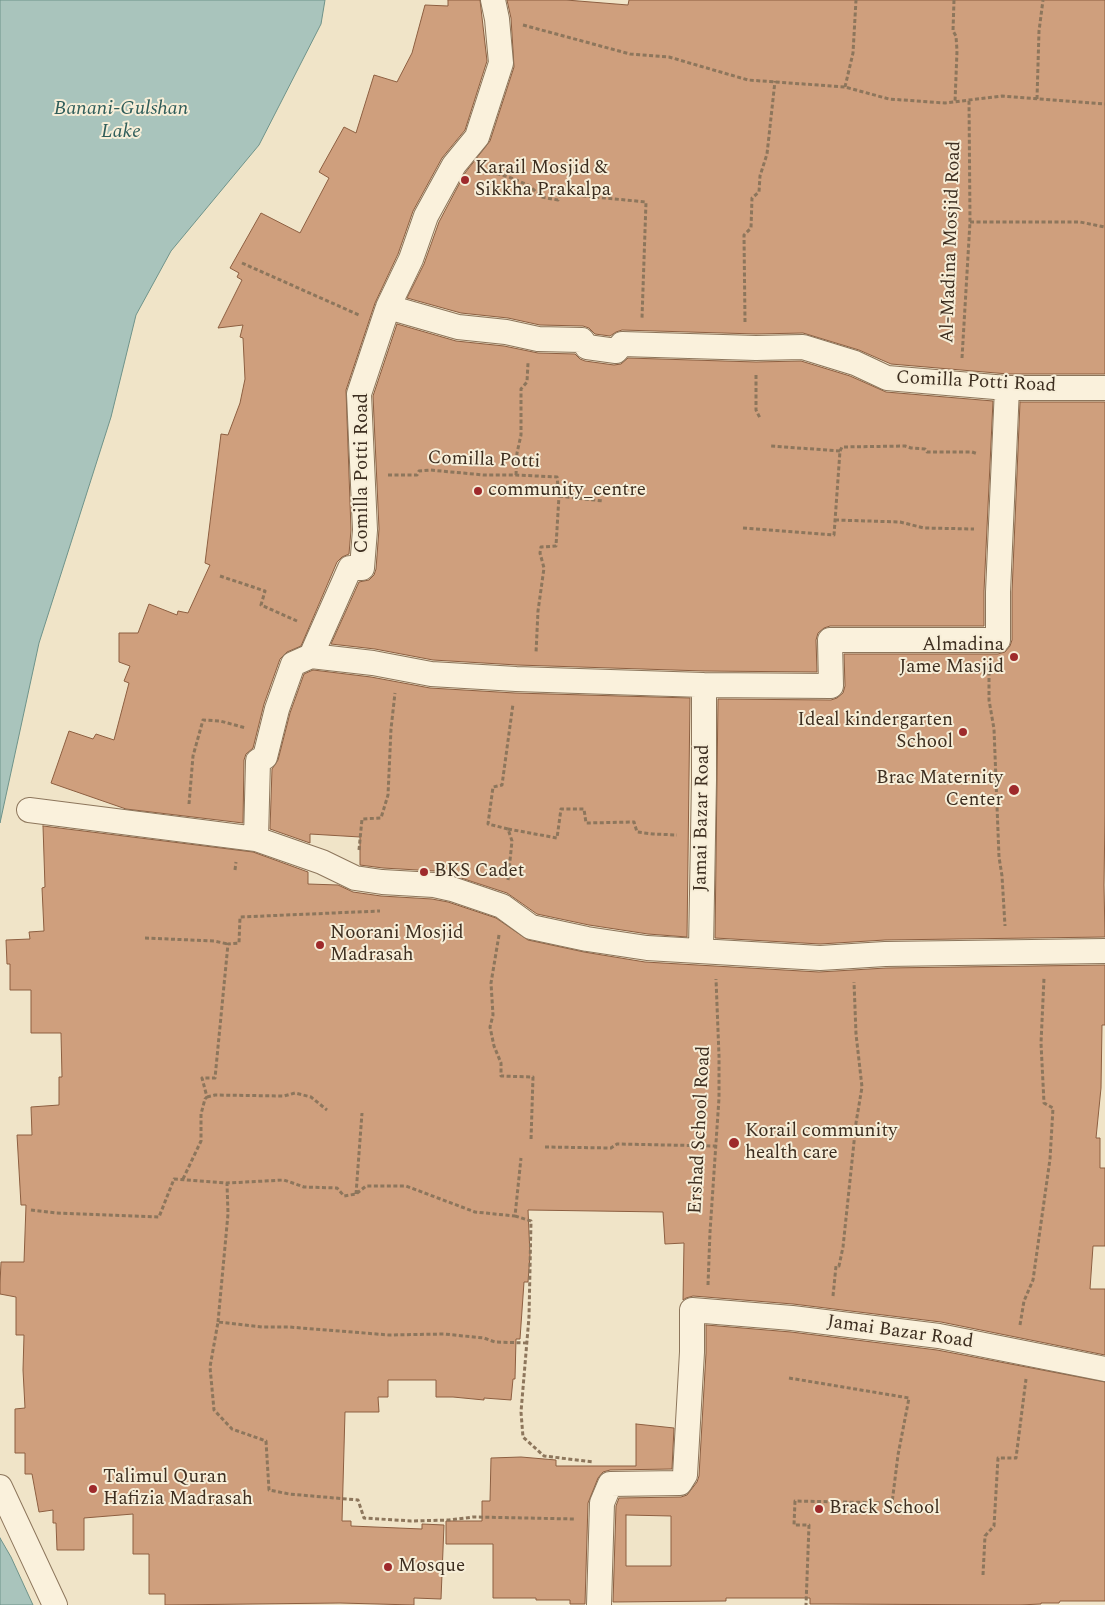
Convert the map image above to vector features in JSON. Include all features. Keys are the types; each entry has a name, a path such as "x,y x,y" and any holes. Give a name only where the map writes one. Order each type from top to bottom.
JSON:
{"street":[{"path":"385,314 411,259 426,216 454,165 477,137 502,63 495,9"},
{"name":"Comilla Potti Road","path":"311,656 350,568 362,568 365,530 359,394 385,314 458,327 506,332 530,338 582,340 587,347 616,351 622,344 750,348 803,347 855,363 886,378 1007,388 1105,388"},
{"path":"256,839 258,760 265,757 293,664 311,656 373,663 431,674 704,685 830,686 830,640 998,640 998,592 1007,388"},
{"name":"Jamai Bazar Road","path":"704,685 703,836 708,951"},
{"path":"30,810 256,839 322,862 354,878 452,888 502,906 531,927 588,939 647,948 820,958 885,954 1005,954 1105,951"},
{"path":"599,1605 602,1503 610,1484 680,1483 684,1475 692,1352 700,1310"},
{"name":"Jamai Bazar Road","path":"700,1310 831,1322 939,1336 1105,1369"},
{"path":"0,1486 55,1605"}],"path":[{"path":"845,87 853,52 856,0"},
{"path":"954,0 953,31 956,36 957,51 955,102"},
{"path":"1036,99 1039,31 1043,0"},
{"path":"495,9 630,54 669,57 748,80 845,87 889,98 945,103 1002,96 1105,104"},
{"path":"760,418 756,410 750,348 745,320 744,235 751,228 752,198 759,192 760,176 766,154 775,81"},
{"name":"Al-Madina Mosjid Road","path":"960,384 970,222 969,100"},
{"path":"460,158 472,166 509,177 530,186 541,197 558,200 560,194 563,194 646,202 642,344"},
{"path":"970,222 1080,222 1105,226"},
{"path":"242,264 354,313 385,314"},
{"path":"516,475 517,453 521,435 521,389 527,382 530,338"},
{"path":"771,446 840,451"},
{"path":"743,528 834,535 840,451 842,447 905,446 925,449 927,452 972,452 977,453 979,457 1004,458"},
{"name":"Comilla Potti","path":"362,477 382,474 417,475 418,471 430,470 484,475 558,477 559,496"},
{"path":"603,501 559,496 556,546 541,547 540,554 544,568 526,679 502,786 493,787 488,824 558,838 560,809 584,809 586,823 634,822 637,832 703,836"},
{"path":"835,520 900,522 924,528 1001,530"},
{"path":"220,576 266,591 261,605 288,618 323,631"},
{"path":"989,640 989,700 994,729 999,857 1005,913 1005,954"},
{"path":"354,878 362,819 382,818 388,795 391,729 398,668"},
{"path":"187,829 193,756 203,720 220,721 246,728 272,731"},
{"path":"508,829 512,841 506,894 502,906 498,946 491,983 493,1015 490,1027 494,1046 502,1062 502,1076 533,1077 530,1140"},
{"path":"146,938 214,941 228,944 238,943 240,917 384,911"},
{"path":"183,1179 201,1141 201,1114 207,1097 202,1078 215,1078 228,944"},
{"name":"Ershad School Road","path":"700,1310 710,1232 719,1098 719,1056 708,951"},
{"path":"983,1575 985,1536 994,1526 998,1458 1016,1458 1028,1360 1016,1346 1024,1301 1033,1280 1050,1159 1053,1108 1044,1103 1041,1043 1044,952"},
{"path":"831,1322 836,1266 839,1266 843,1247 856,1123 862,1086 856,1034 854,956"},
{"path":"207,1097 215,1095 284,1096 295,1093 311,1097 327,1110"},
{"path":"356,1194 362,1113"},
{"path":"545,1147 611,1148 617,1144 716,1146"},
{"path":"515,1216 521,1158"},
{"path":"31,1210 56,1213 159,1217 174,1179 227,1183 284,1180 304,1187 337,1188 344,1196 356,1194 366,1186 406,1186 475,1212 515,1216 530,1221 529,1317 521,1412 524,1437 544,1456 618,1464 624,1484"},
{"path":"227,1183 228,1214 218,1322 210,1367 214,1391 214,1410 232,1429 266,1441 269,1490 289,1494 358,1500 364,1518 411,1521 473,1518 602,1519"},
{"path":"218,1322 262,1327 289,1327 389,1335 444,1334 484,1338 495,1342 527,1343"},
{"path":"789,1378 909,1398 898,1455 892,1503 795,1501 794,1525 809,1525 806,1605"}],"water":[{"name":"Banani-Gulshan Lake","path":"0,0 325,0 321,24 259,145 171,251 136,315 111,417 39,643 0,823"},
{"path":"0,1538 11,1557 33,1605 0,1605"}],"building":[{"path":"448,0 480,0 487,61 465,130 442,158 413,211 398,254 375,303 346,390 351,530 349,554 337,562 301,646 287,652 280,659 264,704 253,748 246,754 244,760 243,823 126,809 51,783 69,731 93,739 96,734 114,740 129,683 124,681 130,666 119,662 119,633 138,633 149,604 177,615 178,611 188,613 210,565 205,563 221,434 228,435 240,403 245,379 243,338 240,337 243,325 218,328 242,280 237,277 239,273 230,268 261,213 300,233 329,178 319,172 344,127 356,133 374,75 397,82 412,53 425,5 448,6"},
{"path":"507,0 566,0 628,5 629,0 1105,0 1105,374 1008,374 891,364 859,350 803,333 756,334 622,330 610,336 595,334 589,328 583,326 540,325 508,318 461,313 407,298 424,264 439,222 465,173 490,141 514,67 511,18"},
{"path":"397,324 456,341 504,346 538,353 575,354 585,361 614,365 621,364 628,358 756,362 801,361 850,376 886,392 993,401 984,626 830,626 818,633 816,640 817,672 704,671 517,665 433,660 375,649 331,644 359,582 369,580 374,575 376,569 379,529 373,396"},
{"path":"1020,402 1105,402 1105,937 885,940 820,944 715,938 718,699 831,700 837,698 843,693 845,686 844,654 998,654 1005,652 1012,640 1012,592"},
{"path":"313,670 371,677 430,688 515,693 690,698 687,937 648,934 589,925 537,914 507,893 455,876 435,871 360,865 360,837 310,834 310,843 270,829 272,769 278,760 290,713 304,674"},
{"path":"43,826 253,852 308,872 308,884 338,885 353,892 448,902 496,918 528,940 645,962 819,972 886,968 1105,965 1105,1025 1102,1025 1101,1088 1096,1138 1100,1138 1100,1168 1105,1168 1105,1246 1093,1246 1090,1289 1105,1289 1105,1355 941,1322 793,1304 693,1296 683,1300 684,1243 665,1244 663,1212 528,1210 530,1255 528,1282 524,1282 520,1339 516,1339 515,1379 513,1379 511,1400 436,1397 436,1380 388,1380 388,1397 378,1397 379,1412 345,1412 342,1521 351,1521 351,1526 422,1529 422,1524 444,1525 441,1599 414,1598 414,1605 340,1603 165,1605 165,1594 149,1594 149,1554 133,1554 133,1514 84,1518 84,1550 57,1550 56,1523 53,1523 53,1510 39,1512 32,1474 25,1474 25,1453 15,1453 15,1409 25,1408 24,1335 16,1335 16,1297 0,1294 1,1262 24,1262 26,1205 21,1205 17,1135 32,1135 31,1107 59,1105 59,1077 62,1077 61,1033 31,1033 31,990 10,990 10,964 7,964 6,940 30,939 29,932 44,931 42,888 45,887"},
{"path":"706,1325 791,1332 937,1350 1105,1382 1105,1601 1060,1601 1059,1603 1019,1605 810,1604 810,1598 726,1598 726,1601 613,1602 616,1506 619,1498 681,1497 687,1495 697,1482 699,1476","holes":["626,1515 671,1516 671,1566 626,1566"]},
{"path":"636,1424 674,1428 672,1469 610,1470 603,1472 598,1478 588,1503 585,1604 570,1604 570,1600 493,1598 493,1544 446,1544 446,1521 482,1521 482,1501 490,1501 491,1458 521,1457 556,1460 556,1466 636,1466"}],"place":[{"name":"Karail Mosjid & Sikkha Prakalpa","path":"465,180"},
{"name":"community_centre","path":"478,491"},
{"name":"Almadina Jame Masjid","path":"1014,657"},
{"name":"Ideal kindergarten School","path":"963,732"},
{"name":"Brac Maternity Center","path":"1014,790"},
{"name":"BKS Cadet","path":"424,872"},
{"name":"Noorani Mosjid Madrasah","path":"320,945"},
{"name":"Korail community health care","path":"734,1143"},
{"name":"Talimul Quran Hafizia Madrasah","path":"93,1489"},
{"name":"Brack School","path":"819,1509"},
{"name":"Mosque","path":"388,1567"}]}
